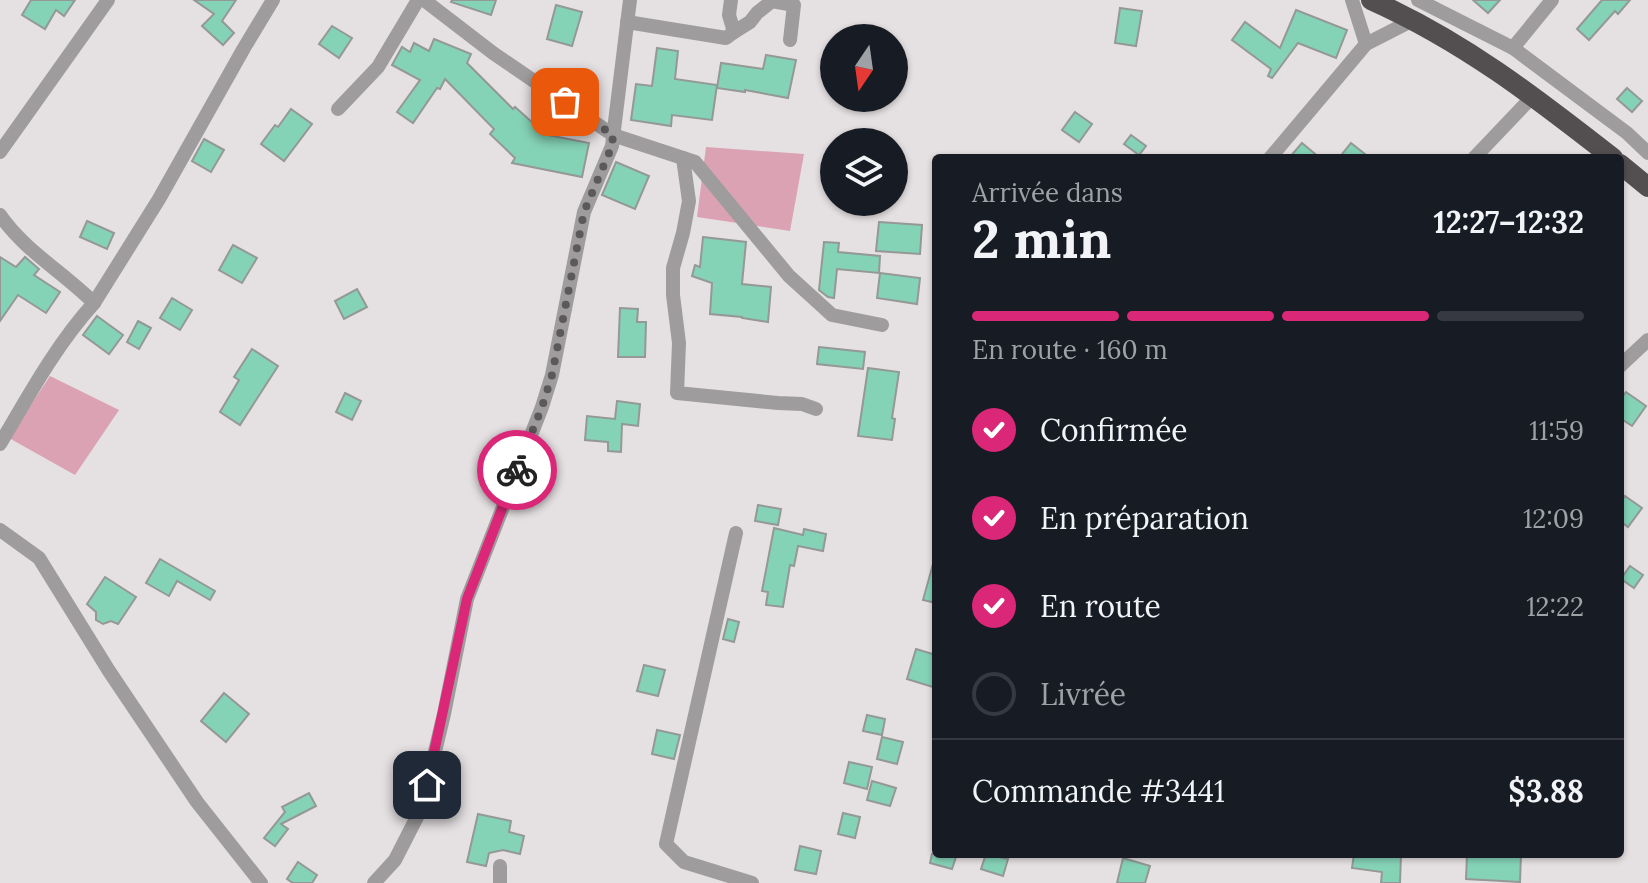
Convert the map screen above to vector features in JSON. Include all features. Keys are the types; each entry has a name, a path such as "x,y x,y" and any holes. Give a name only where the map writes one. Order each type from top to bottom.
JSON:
{"highway":[{"path":"1371,0 1481,59 1608,154"},
{"path":"1624,167 1648,187"}],"street":[{"path":"0,152 108,0"},
{"path":"0,444 54,353 94,303 159,199 273,0"},
{"path":"338,109 378,67 418,0"},
{"path":"424,0 493,53 613,135 695,162 789,276 832,315 882,325"},
{"path":"374,883 395,860 418,815 467,599 552,375 584,212 612,146 630,0"},
{"path":"731,0 729,15 734,32"},
{"path":"1352,0 1366,44"},
{"path":"1418,0 1513,48 1627,133 1648,153"},
{"path":"1513,48 1552,0"},
{"path":"627,22 726,38 750,22 772,1 794,5 790,40"},
{"path":"1273,154 1366,44 1413,20"},
{"path":"1478,154 1533,96"},
{"path":"683,158 689,201 673,268 679,343 677,393 802,404 816,409"},
{"path":"0,215 11,232 94,303"},
{"path":"1624,362 1648,340"},
{"path":"0,530 39,558 109,671 197,802 261,883"},
{"path":"736,533 666,844 684,862 752,883"},
{"path":"500,866 500,883"}],"shaded area":[{"path":"706,147 804,154 790,231 697,217"},
{"path":"50,376 119,410 75,475 9,438"}],"building":[{"path":"31,0 75,0 64,16 56,10 45,29 22,15"},
{"path":"194,0 236,0 222,21 234,33 223,45 202,26 214,14"},
{"path":"452,0 496,0 491,15"},
{"path":"1473,0 1500,0 1488,13"},
{"path":"1602,0 1630,0 1618,14 1615,11 1589,40 1577,29"},
{"path":"556,5 582,12 572,46 547,39"},
{"path":"1120,8 1142,11 1136,46 1115,43"},
{"path":"1296,10 1347,30 1336,58 1298,43 1272,78 1268,76 1271,69 1232,40 1245,22 1280,48"},
{"path":"332,26 352,38 339,58 319,44"},
{"path":"434,39 471,54 467,63 513,109 515,107 534,124 546,104 557,111 543,134 589,143 582,177 512,163 515,158 490,134 494,129 445,79 413,123 397,112 420,80 392,65 402,47 410,52 414,43 429,51"},
{"path":"657,48 678,51 675,79 717,85 712,120 672,115 671,126 631,120 636,84 652,86"},
{"path":"766,55 796,60 788,98 717,88 721,63 763,69"},
{"path":"1627,88 1642,101 1632,112 1617,99"},
{"path":"291,109 312,124 284,161 261,144"},
{"path":"1075,112 1092,124 1079,142 1062,130"},
{"path":"1131,135 1146,146 1138,154 1124,144"},
{"path":"204,139 224,150 211,172 192,161"},
{"path":"1302,143 1315,154 1292,154"},
{"path":"1351,143 1365,154 1342,154"},
{"path":"616,162 649,176 635,209 602,195"},
{"path":"87,221 114,233 107,249 80,237"},
{"path":"879,222 922,225 920,254 876,251"},
{"path":"703,237 746,242 742,284 771,287 768,322 710,314 712,283 692,276 695,265 700,267"},
{"path":"824,242 839,243 838,252 880,256 879,273 837,269 834,298 828,297 819,290"},
{"path":"233,245 257,258 242,283 219,270"},
{"path":"0,257 16,267 25,257 39,269 34,275 60,292 46,313 18,295 0,321"},
{"path":"880,273 920,278 917,304 877,298"},
{"path":"357,289 367,307 344,319 335,301"},
{"path":"172,298 192,310 180,330 160,318"},
{"path":"620,308 638,309 637,322 646,322 645,357 618,357"},
{"path":"97,316 123,335 109,354 83,335"},
{"path":"138,321 151,328 139,349 127,342"},
{"path":"819,347 865,352 863,369 817,364"},
{"path":"252,349 278,366 240,425 220,412 239,380 234,377"},
{"path":"868,368 899,372 892,440 858,436"},
{"path":"1626,392 1646,406 1632,426 1624,421"},
{"path":"345,393 361,401 352,420 336,412"},
{"path":"617,401 640,404 638,426 622,424 621,452 608,451 608,442 585,440 587,416 615,419"},
{"path":"1624,497 1642,508 1628,527 1624,524"},
{"path":"758,505 781,509 778,525 755,521"},
{"path":"774,528 803,535 804,529 826,534 823,551 798,546 794,566 790,565 783,607 766,605 768,592 762,591"},
{"path":"160,559 215,591 210,600 177,581 169,596 146,583"},
{"path":"1630,566 1643,575 1634,588 1624,581"},
{"path":"932,568 932,602 923,600"},
{"path":"105,577 136,597 118,624 111,621 103,624 96,620 96,612 87,604"},
{"path":"728,619 739,622 734,642 723,639"},
{"path":"916,649 932,654 932,687 907,679"},
{"path":"644,665 665,670 658,696 637,691"},
{"path":"224,693 249,714 226,742 201,721"},
{"path":"867,715 885,719 882,735 863,731"},
{"path":"657,730 680,735 674,759 652,754"},
{"path":"882,737 903,742 897,764 877,759"},
{"path":"849,762 872,767 867,789 844,783"},
{"path":"872,781 896,788 890,806 867,800"},
{"path":"309,793 316,806 281,824 288,829 275,846 264,838 285,812 282,807"},
{"path":"843,813 860,817 855,838 838,834"},
{"path":"478,814 511,821 509,832 524,836 520,854 503,850 489,853 486,866 467,862"},
{"path":"800,846 821,851 816,874 795,870"},
{"path":"932,854 932,858 956,858 952,869 930,863"},
{"path":"985,858 1008,859 1003,876 981,869"},
{"path":"1123,858 1150,866 1145,883 1117,883"},
{"path":"1353,858 1401,858 1400,883 1381,883 1382,872 1352,868"},
{"path":"1467,858 1521,858 1520,882 1466,879"},
{"path":"298,862 317,875 312,883 293,883 287,879"}],"way so far":[{"path":"517,470 552,375 584,212 612,146 613,135 565,102"}],"route":[{"path":"427,785 467,599 517,470"}]}
